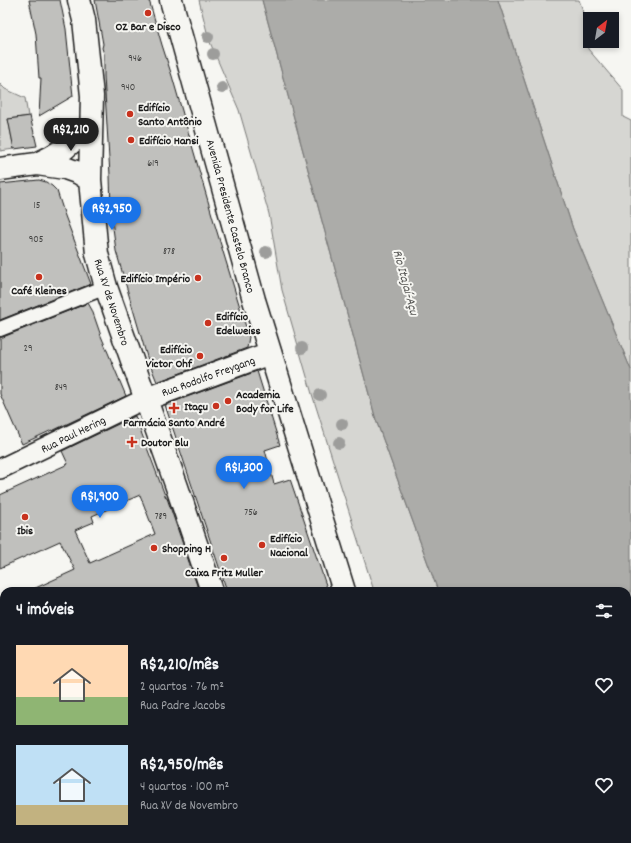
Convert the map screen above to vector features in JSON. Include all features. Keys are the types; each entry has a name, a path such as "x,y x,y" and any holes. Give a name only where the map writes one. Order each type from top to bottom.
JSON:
{"street":[{"name":"Rua XV de Novembro","path":"79,0 84,20 92,96 90,180 96,254 106,287 211,587"},
{"name":"Avenida Presidente Castelo Branco","path":"171,0 252,292 343,587"},
{"path":"0,169 36,164 51,158 64,149 91,125"},
{"path":"36,164 65,168 79,173 90,180"},
{"path":"0,329 106,287"},
{"name":"Rua Rodolfo Freygang","path":"146,399 270,353"},
{"name":"Rua Paul Hering","path":"0,469 146,399"}],"shaded area":[{"path":"199,0 262,0 376,420 437,587 373,587 312,394 282,290 269,214 239,110 209,40"},
{"path":"498,0 579,0 583,15 583,48 588,48 623,90 623,117 631,121 631,370 573,229"},
{"path":"0,84 5,89 25,98 28,116 8,119 14,149 0,151"}],"water":[{"name":"Rio Itajaí-Açu","path":"262,0 498,0 573,229 631,370 631,587 437,587 376,420"}],"building":[{"path":"29,0 60,0 66,29 73,96 39,116 41,78 39,78 36,34"},
{"path":"95,0 149,0 249,337 247,348 157,382 147,357 116,251 111,212 104,54"},
{"path":"30,116 37,146 14,149 8,119"},
{"path":"39,180 46,182 57,191 91,284 0,320 0,184"},
{"path":"88,303 126,396 22,444 0,394 0,337"},
{"path":"257,371 280,445 265,450 274,484 290,479 327,587 226,587 165,405"},
{"path":"135,416 167,498 198,587 38,587 75,570 60,541 0,568 0,495 68,464 62,451","holes":["140,495 155,534 90,563 75,530 94,522 92,516"]}],"place":[{"name":"OZ Bar e Disco","path":"148,13"},
{"name":"Edifício Santo Antônio","path":"130,114"},
{"name":"Edifício Hansi","path":"131,140"},
{"name":"Café Kleines","path":"39,277"},
{"name":"Edifício Império","path":"198,278"},
{"name":"Edifício Edelweiss","path":"208,323"},
{"name":"Edifício Victor Ohf","path":"200,356"},
{"name":"Academia Body for Life","path":"228,401"},
{"name":"Itaçu","path":"216,406"},
{"name":"Farmácia Santo André","path":"174,408"},
{"name":"Doutor Blu","path":"132,442"},
{"name":"Ibis","path":"25,517"},
{"name":"Edifício Nacional","path":"262,545"},
{"name":"Shopping H","path":"154,548"},
{"name":"Caixa Fritz Muller","path":"224,558"}]}
